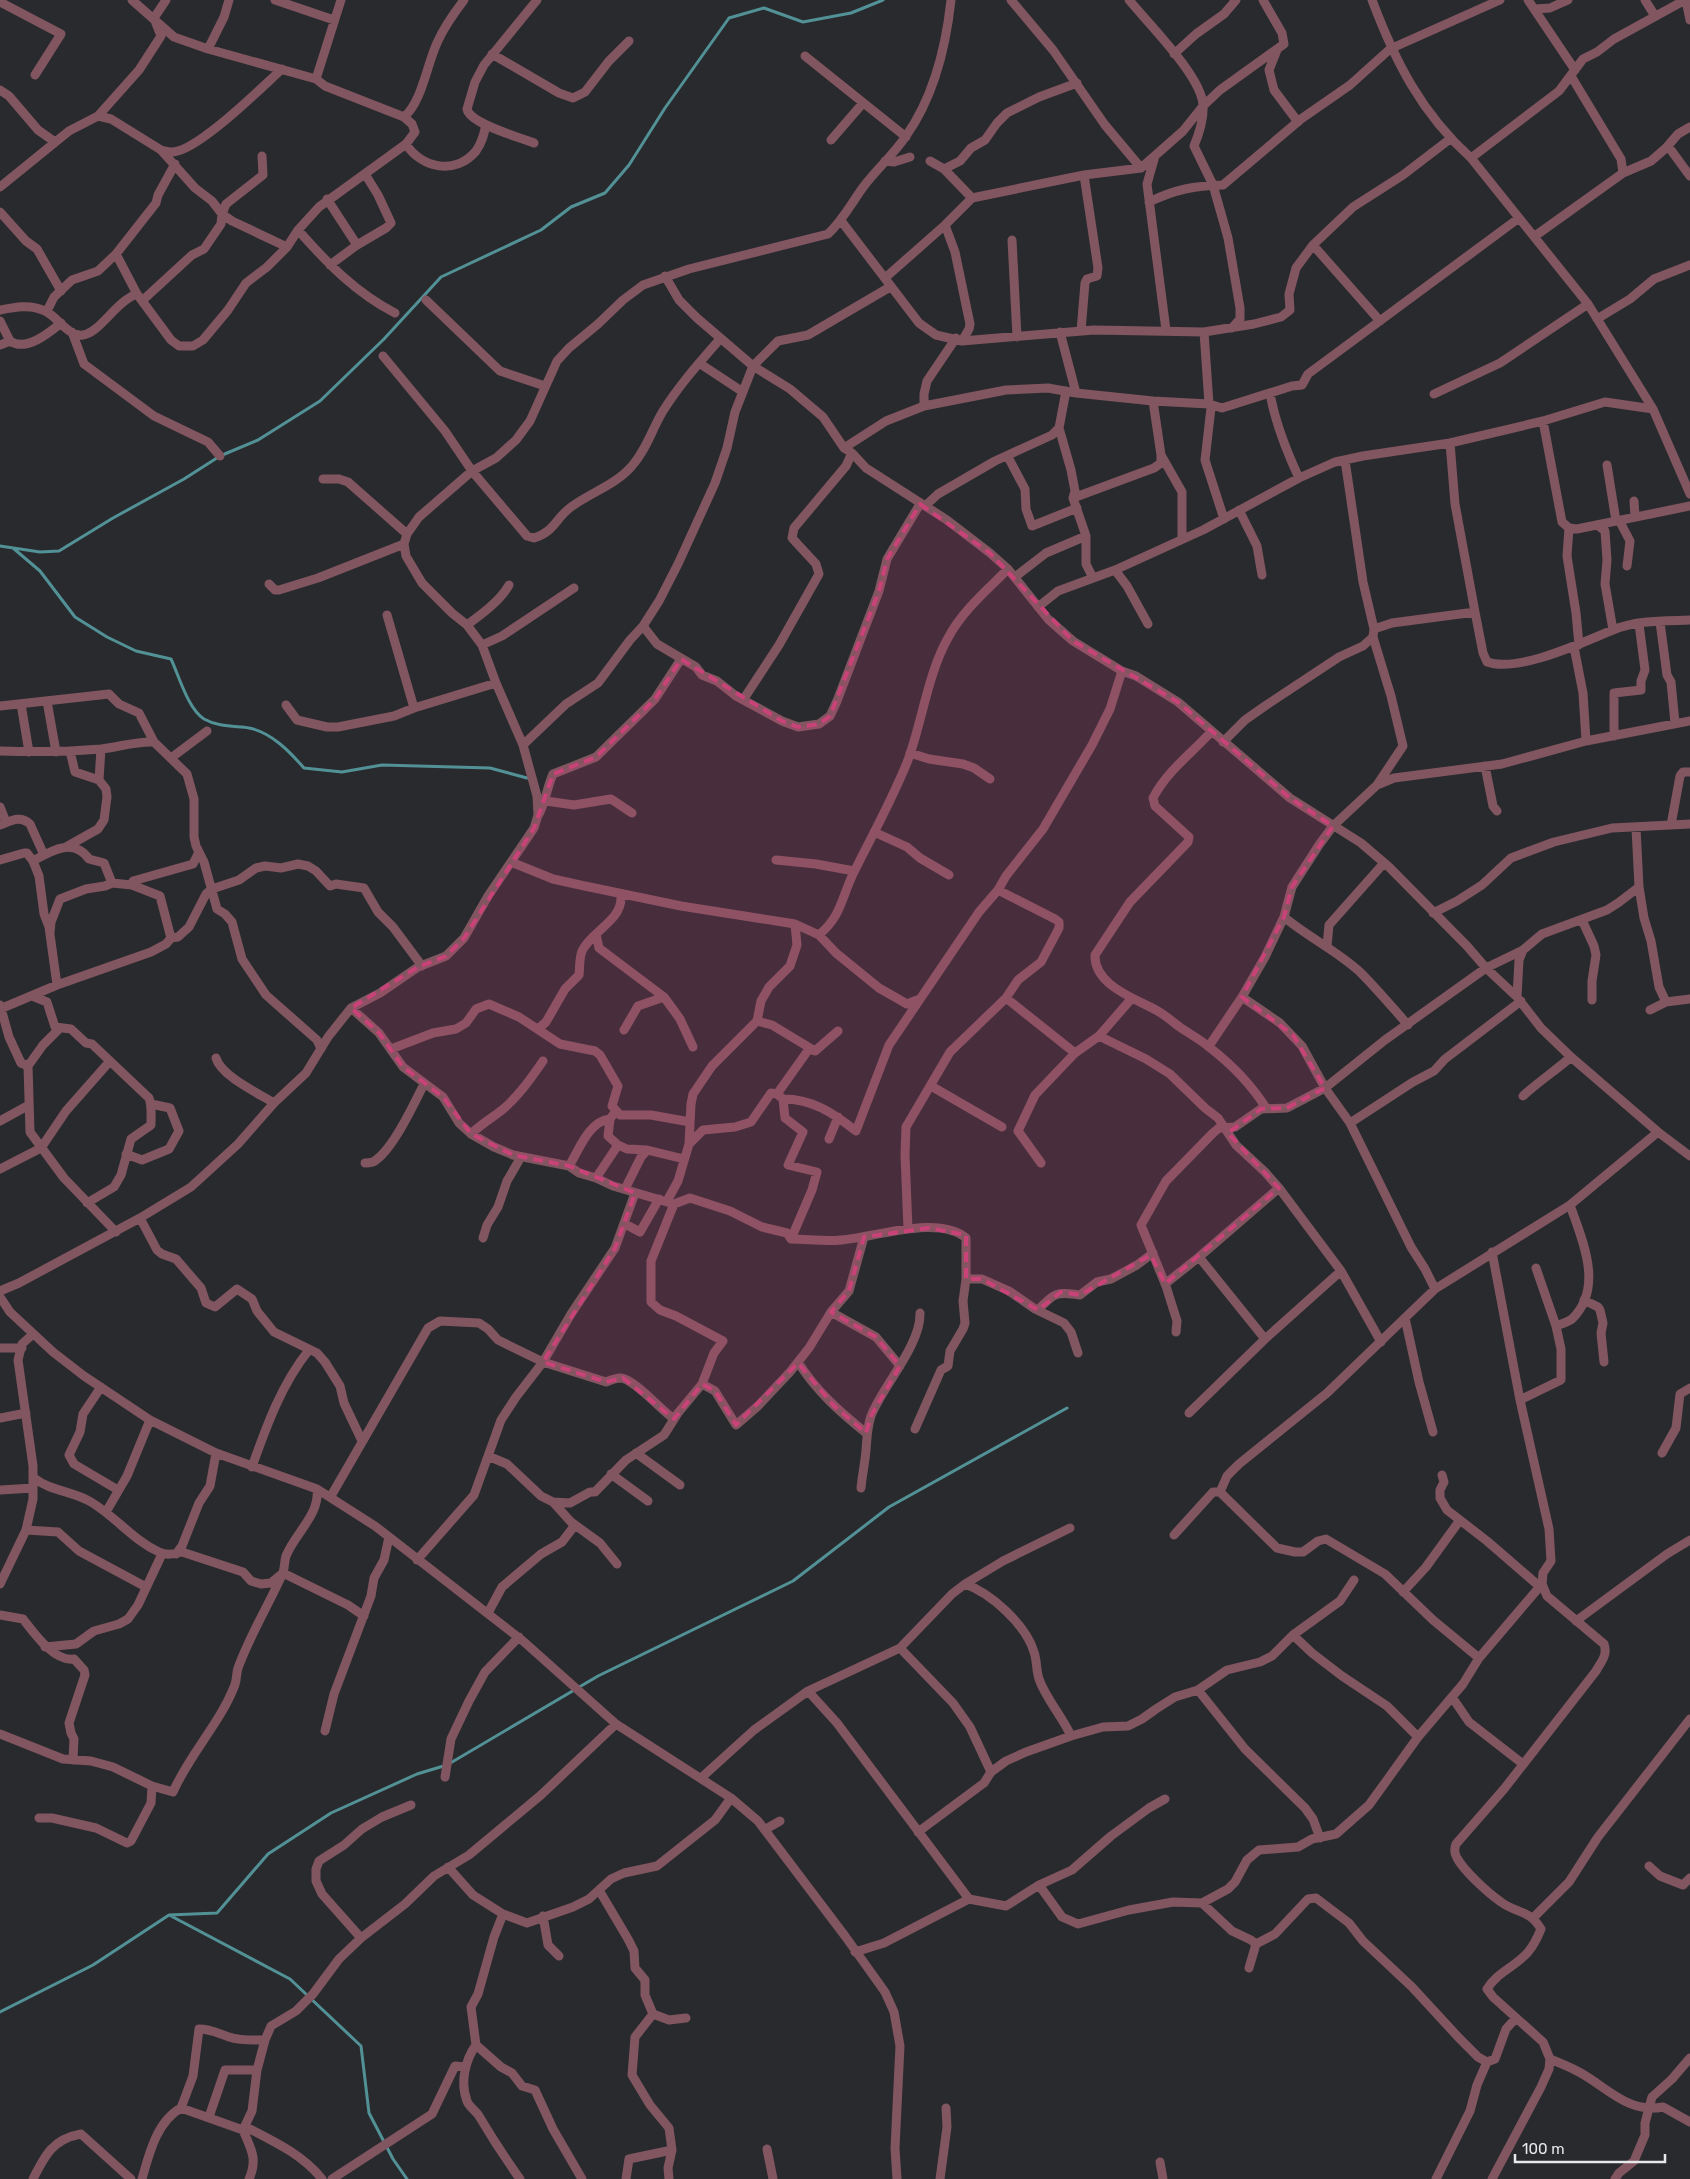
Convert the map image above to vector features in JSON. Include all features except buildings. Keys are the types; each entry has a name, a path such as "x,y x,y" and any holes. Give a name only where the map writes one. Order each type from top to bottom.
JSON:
{"street":[{"path":"116,254 140,297 171,340 179,346 193,346 203,340 228,310 246,283 267,267 287,247 298,230 327,199 406,144 415,132 412,124 404,117 325,86 316,79 208,49 174,37 132,0"},
{"path":"154,18 166,0"},
{"path":"208,49 224,16 229,0"},
{"path":"275,0 334,20"},
{"path":"316,79 341,0"},
{"path":"404,117 410,113 416,101 437,42 450,18 464,0"},
{"path":"534,143 486,125 472,116 467,109 475,82 492,54 536,0"},
{"path":"538,816 537,796 523,745 496,683 482,644 467,625 422,583 406,556 404,544 406,534 419,516 472,471 496,458 516,440 530,421 558,361 569,348 623,300 643,285 665,276 732,257 828,234 842,222 849,206 906,137 922,109 933,81 948,21 951,0"},
{"path":"1011,0 1077,83 1105,125 1141,168"},
{"path":"1019,8 1025,0"},
{"path":"1129,0 1174,54 1199,88 1203,106 1200,132 1194,146 1213,185 1228,238 1240,308 1240,319 1232,328"},
{"path":"1174,54 1196,34 1224,14 1236,0"},
{"path":"885,278 945,225 972,198 1084,175 1141,168 1183,131 1203,106 1220,90 1284,44 1282,33 1263,0"},
{"path":"1372,0 1390,49 1430,114 1450,139 1470,158 1518,218 1535,236 1588,304 1653,409 1690,494"},
{"path":"1149,202 1180,189 1206,184 1223,185 1298,122 1350,85 1390,49 1500,0"},
{"path":"1528,0 1535,8 1573,73 1620,159 1623,173"},
{"path":"1535,8 1550,8 1568,0"},
{"path":"1645,0 1655,16"},
{"path":"1470,158 1559,92 1583,59 1655,16 1686,0 1690,20"},
{"path":"0,2 61,34 35,75"},
{"path":"0,187 69,131 98,116 139,70 161,36 154,18"},
{"path":"492,54 560,93 573,98 585,92 609,61 629,41"},
{"path":"1278,50 1269,70 1274,90 1298,122"},
{"path":"805,56 906,137"},
{"path":"161,150 173,152 183,149 221,124 282,69"},
{"path":"944,168 960,161 971,148 985,140 1007,113 1040,97 1077,83"},
{"path":"0,90 9,96 38,130 55,142"},
{"path":"831,140 862,102"},
{"path":"98,116 111,119 161,150 196,188 212,201 222,214 232,221 287,247"},
{"path":"406,144 412,154 434,166 452,167 476,152 483,140 486,125"},
{"path":"1535,236 1623,173 1652,161 1678,134 1690,127"},
{"path":"842,222 919,323 936,335 959,339 1017,337 1081,331 1166,330 1204,332 1281,317 1290,310 1289,294 1296,268 1314,245 1353,207 1404,175 1450,139"},
{"path":"1668,146 1690,176"},
{"path":"0,310 33,307 47,311 72,332 81,336 90,333 128,297 140,297 192,255 204,249 222,224 222,214 226,204 263,175 262,156"},
{"path":"1156,156 1147,184 1166,330"},
{"path":"885,161 894,162 910,157"},
{"path":"930,161 944,168 972,198"},
{"path":"47,311 54,297 72,280 98,271 116,254 156,203 158,195 175,164"},
{"path":"330,265 391,223 378,195 365,174"},
{"path":"1081,331 1085,283 1087,279 1097,276 1098,268 1084,175"},
{"path":"327,199 357,245"},
{"path":"0,212 26,241 37,249 61,291"},
{"path":"743,700 779,645 819,574 816,564 792,538 794,528 846,466 848,451 886,421 924,406 1006,390 1048,388 1076,393 1153,401 1209,404 1222,408 1270,392 1302,385 1308,374 1518,218"},
{"path":"924,406 927,381 959,339 970,328 967,304 955,252 945,225"},
{"path":"298,230 330,265 356,289 395,313"},
{"path":"1012,240 1017,337"},
{"path":"1314,245 1380,321"},
{"path":"1597,319 1630,298 1654,279 1690,265"},
{"path":"665,276 680,300 720,339 753,366 790,389 824,417 848,451 866,468 975,540 1008,569 1048,619 1073,641 1178,702 1290,798 1361,843 1384,863 1462,940 1486,968 1519,999 1541,1028 1570,1057 1658,1132 1690,1156"},
{"path":"523,745 566,704 598,683 630,640 643,626 660,601 715,483 727,448 735,412 753,366 778,341 808,335 890,287"},
{"path":"426,300 500,371 545,386"},
{"path":"1434,394 1500,363 1588,304"},
{"path":"0,321 10,341 14,344 24,344 42,338 61,323"},
{"path":"72,332 84,364 154,416 208,442 220,456"},
{"path":"1060,332 1076,393"},
{"path":"1204,332 1209,404 1211,408 1205,460 1224,518"},
{"path":"383,356 445,431 472,471 527,536 534,538 548,532 570,507 599,491 631,468 640,456 664,409 683,381 720,339"},
{"path":"0,345 10,341"},
{"path":"699,363 743,392"},
{"path":"1066,391 1059,428 1071,470 1075,491 1073,498 1086,536 1086,564 1093,578"},
{"path":"1270,392 1274,417 1298,478"},
{"path":"1073,498 1154,468 1161,463 1153,401"},
{"path":"1038,606 1058,591 1115,570 1182,539 1320,467 1345,460 1450,443 1543,421 1605,402 1653,409"},
{"path":"1543,421 1562,522 1568,528 1577,529 1690,506"},
{"path":"643,626 658,644 696,667 702,674 717,681 743,700 782,721 798,727 819,724 830,716 879,591 886,559 922,505 995,461 1052,436 1059,428"},
{"path":"1450,443 1455,504 1483,653 1487,662 1493,664 1524,662 1576,646 1613,630 1638,624 1690,620"},
{"path":"1161,455 1182,492 1182,539"},
{"path":"1008,456 1025,488 1026,509 1032,526 1077,508"},
{"path":"1208,1046 1242,997 1265,956 1284,917 1292,887 1333,826 1377,785 1403,746 1374,633 1362,574 1345,460"},
{"path":"1607,465 1618,521 1630,541 1627,566"},
{"path":"323,479 339,479 348,482 406,534"},
{"path":"1634,501 1635,517"},
{"path":"1240,510 1257,546 1262,574"},
{"path":"1598,525 1605,531 1607,560 1605,584 1613,630"},
{"path":"1568,528 1566,556 1576,612 1576,646 1583,693 1586,741"},
{"path":"1015,577 1046,553 1086,536"},
{"path":"269,584 275,590 279,590 318,578 404,544"},
{"path":"819,935 831,924 839,912 854,871 910,753 938,658 948,636 976,601 1008,569"},
{"path":"1115,570 1127,586 1148,624"},
{"path":"467,625 504,594 509,584"},
{"path":"482,644 502,636 574,588"},
{"path":"1223,742 1245,720 1339,658 1363,646 1374,633 1392,623 1475,612"},
{"path":"387,615 414,708"},
{"path":"1660,622 1667,674 1672,682 1675,723"},
{"path":"1614,736 1614,693 1641,690 1641,681 1645,670 1638,624"},
{"path":"0,1291 116,1232 191,1187 238,1144 274,1103 306,1073 321,1048 351,1008 380,993 422,966 446,956 464,938 488,896 534,828 546,801 553,774 596,757 655,699 681,659"},
{"path":"511,862 553,879 742,917 795,924 819,935 836,953 879,988 907,1004 917,1000 927,990 979,912 1044,829 1092,745 1110,709 1122,671"},
{"path":"286,705 297,720 327,727 338,727 394,716 496,683"},
{"path":"0,706 109,694 118,704 139,713 154,742 187,774 194,799 194,836 198,854 204,862 217,909 232,922 242,959 266,995 317,1040 321,1048"},
{"path":"47,701 56,752"},
{"path":"21,704 29,752"},
{"path":"1377,785 1394,778 1502,764 1586,741 1690,721"},
{"path":"171,758 207,731"},
{"path":"1212,731 1175,766 1159,786 1153,798 1154,806 1184,831 1189,837 1188,842 1130,902 1095,955 1095,963 1098,971 1112,986 1157,1011 1208,1046 1233,1067 1266,1108"},
{"path":"0,750 56,752 101,749 144,741 154,742"},
{"path":"99,780 101,749"},
{"path":"33,861 53,850 66,847 98,829 104,820 107,797 106,789 99,780 75,772 70,751"},
{"path":"910,753 974,768 990,780"},
{"path":"1485,766 1493,806 1496,811"},
{"path":"1671,825 1680,776 1683,772 1690,772"},
{"path":"546,801 574,806 611,799 632,813"},
{"path":"0,807 3,824 18,818 26,820 30,824 44,855"},
{"path":"1433,913 1482,885 1511,858 1562,840 1612,828 1690,824"},
{"path":"1636,828 1639,887 1659,987 1666,1002"},
{"path":"874,832 907,848 920,858 950,875"},
{"path":"66,847 84,852 88,859 104,862 112,883"},
{"path":"0,860 28,853 33,861 38,876 42,907 50,933 57,985"},
{"path":"132,885 133,881 194,864 198,854"},
{"path":"776,860 816,864 854,871"},
{"path":"1327,946 1329,924 1384,863"},
{"path":"28,1066 21,1063 9,1037 1,1007 151,952 166,944 171,938 178,937 189,927 206,894 212,889 226,885 256,868 266,866 281,868 288,865 308,866 330,886 336,884 364,888 378,912 393,927 422,966"},
{"path":"50,933 51,922 60,899 86,888 105,886 112,883 132,885 160,896 171,938"},
{"path":"1176,1332 1177,1321 1165,1284 1141,1225 1166,1181 1213,1133 1219,1128 1235,1128 1246,1118 1261,1109 1287,1108 1324,1088 1385,1040 1486,968 1522,950 1542,934 1582,920 1618,903 1639,887"},
{"path":"908,1229 905,1155 906,1127 950,1052 960,1040 1006,998 1018,980 1041,962 1058,928 1059,922 998,890"},
{"path":"538,1029 546,1022 565,989 579,975 580,958 583,950 611,920 621,906 620,897 628,894"},
{"path":"1284,917 1308,936 1327,946 1360,972 1408,1025"},
{"path":"1582,920 1596,955 1592,981 1592,1000"},
{"path":"553,1502 570,1503 590,1492 595,1492 636,1453 664,1435 674,1419 702,1384 714,1353 723,1341 676,1316 660,1310 651,1302 651,1261 667,1202 678,1181 689,1144 693,1094 712,1066 757,1021 761,1002 769,987 790,966 798,945 795,924"},
{"path":"596,934 599,948 664,997 680,1019 693,1047"},
{"path":"1519,999 1519,960 1522,950"},
{"path":"32,996 47,1002 55,1028 71,1030 86,1043 92,1044 149,1098 152,1104 150,1112 152,1125 131,1139 121,1175 114,1187 87,1203"},
{"path":"624,1030 638,1006 664,997"},
{"path":"1242,997 1280,1023 1302,1046 1324,1088 1350,1123 1373,1166 1411,1247 1425,1268 1435,1290"},
{"path":"1006,998 1075,1052"},
{"path":"1042,1164 1018,1131 1035,1095 1075,1052 1099,1036 1132,998"},
{"path":"1350,1123 1413,1082 1434,1071 1445,1059 1519,999"},
{"path":"1650,1010 1666,1002 1690,999"},
{"path":"689,1144 703,1130 735,1127 751,1122 771,1093 798,1098 838,1116 856,1131 889,1045 912,1013 917,1000"},
{"path":"392,1049 432,1033 456,1029 466,1023 476,1009 489,1004 519,1017 560,1044 580,1046 600,1055 618,1086 618,1092 613,1101 613,1115 608,1136 618,1145 626,1149 647,1150 684,1159"},
{"path":"351,1008 379,1033 392,1049 403,1068 443,1097 460,1123 471,1134 494,1147 521,1157 569,1166 579,1173 613,1186 667,1202 690,1198 730,1210 762,1227 787,1233 790,1239"},
{"path":"757,1021 772,1025 815,1051"},
{"path":"60,1028 43,1045 28,1066 30,1132 64,1178 116,1232"},
{"path":"815,1051 838,1031"},
{"path":"1099,1036 1146,1059 1170,1074 1218,1118 1236,1145 1279,1188 1341,1270 1381,1342"},
{"path":"790,1239 812,1190 817,1172 788,1165 803,1132 785,1118 780,1096 800,1064 803,1055 809,1049 815,1051"},
{"path":"1522,1096 1552,1074 1570,1057"},
{"path":"216,1058 218,1065 225,1072 274,1103"},
{"path":"0,1169 40,1148 66,1111 110,1061"},
{"path":"471,1134 489,1118 502,1110 518,1094 543,1061"},
{"path":"365,1164 376,1160 392,1142 424,1084"},
{"path":"931,1086 1002,1127"},
{"path":"126,1154 142,1160 170,1149 179,1131 176,1119 170,1113 170,1108 152,1104"},
{"path":"0,1121 29,1105"},
{"path":"569,1166 591,1130 603,1120 613,1115 651,1115 690,1122"},
{"path":"829,1139 838,1116"},
{"path":"1220,1492 1227,1476 1239,1464 1327,1393 1435,1290 1492,1252 1570,1205 1658,1132"},
{"path":"596,1178 618,1145"},
{"path":"624,1189 641,1157 647,1150"},
{"path":"483,1238 508,1181 521,1157"},
{"path":"1165,1284 1279,1188"},
{"path":"418,1560 474,1495 501,1420 543,1362 571,1314 615,1248 635,1193"},
{"path":"624,1224 640,1232 667,1202"},
{"path":"1556,1326 1572,1319 1584,1300 1590,1274 1587,1255 1570,1205"},
{"path":"140,1218 157,1250 176,1259 201,1288 206,1303 215,1307 237,1289 252,1299 256,1311 274,1332 293,1339 317,1353 340,1386 344,1403 362,1442"},
{"path":"790,1239 840,1240 908,1229 948,1229 966,1238 963,1329 950,1351 948,1366 941,1370 914,1428"},
{"path":"702,1384 715,1391 736,1425 758,1406 798,1362 831,1312 849,1291 864,1236"},
{"path":"1039,1886 1062,1917 1078,1924 1128,1910 1164,1904 1202,1903 1228,1889 1235,1882 1247,1860 1259,1850 1298,1847 1312,1839 1336,1834 1369,1805 1418,1737 1463,1684 1480,1658 1541,1585 1543,1573 1551,1560 1549,1529 1520,1400 1492,1252"},
{"path":"1038,1310 1050,1297 1060,1292 1080,1295 1097,1282 1111,1279 1137,1265 1152,1253"},
{"path":"1199,1257 1266,1338"},
{"path":"1520,1400 1561,1380 1561,1349 1556,1326 1536,1268"},
{"path":"1189,1414 1266,1338 1341,1270"},
{"path":"966,1279 982,1279 1009,1291 1038,1310 1064,1323 1071,1332 1078,1353"},
{"path":"0,1297 10,1312 53,1352 150,1420 216,1453 252,1467 279,1474 331,1496 389,1537 519,1637 616,1724 731,1798 766,1829 885,1992 894,2012 900,2046 895,2148 897,2179"},
{"path":"1584,1300 1600,1310 1603,1323 1601,1333 1604,1362"},
{"path":"831,1312 876,1337 900,1366"},
{"path":"861,1488 866,1433 872,1414 900,1366 916,1332 920,1313"},
{"path":"1405,1318 1419,1382 1433,1432"},
{"path":"331,1496 428,1328 440,1321 478,1323 488,1329 498,1340 543,1362 606,1382 623,1378 674,1419"},
{"path":"0,1584 26,1530 31,1508 34,1478 18,1360 22,1344 33,1334"},
{"path":"0,1348 22,1348"},
{"path":"252,1467 267,1424 286,1387 309,1350"},
{"path":"798,1362 808,1378 834,1406 866,1433"},
{"path":"101,1387 83,1414 80,1432 69,1455 74,1464 118,1490"},
{"path":"1662,1453 1676,1428 1680,1394 1690,1388"},
{"path":"0,1418 26,1414"},
{"path":"106,1512 127,1476 150,1420"},
{"path":"176,1554 182,1546 199,1503 210,1486 216,1453"},
{"path":"636,1453 680,1485"},
{"path":"488,1456 507,1464 541,1496 553,1502 575,1525 600,1543 617,1564"},
{"path":"612,1474 648,1501"},
{"path":"1442,1475 1444,1482 1440,1490 1440,1498 1447,1510 1541,1585 1547,1596 1604,1644 1606,1650 1605,1656 1523,1764 1470,1830 1456,1844 1454,1853 1457,1860 1501,1902 1534,1918 1541,1929 1536,1941 1524,1957 1492,1980 1487,1989 1493,1997 1543,2042 1550,2059 1549,2069 1492,2179"},
{"path":"34,1478 43,1485 70,1492 89,1501 106,1512 140,1541 162,1554 182,1552 243,1572 251,1581 261,1584 271,1582 283,1573"},
{"path":"0,1490 33,1488"},
{"path":"0,1734 63,1759 113,1767 152,1786 173,1792 182,1772 209,1733 235,1686 238,1668 257,1623 283,1573 285,1558 310,1518 318,1499 317,1489"},
{"path":"1174,1536 1214,1492 1220,1492 1277,1548 1302,1552 1309,1546 1326,1539 1385,1574 1433,1620 1480,1658"},
{"path":"1403,1592 1426,1567 1460,1520"},
{"path":"488,1613 502,1587 541,1554 562,1542 575,1525"},
{"path":"701,1778 754,1730 808,1691 900,1648 964,1584 1070,1528"},
{"path":"26,1530 58,1532 79,1551 146,1587"},
{"path":"325,1731 334,1694 371,1596 374,1578 384,1560 389,1537"},
{"path":"1576,1621 1667,1554 1690,1540"},
{"path":"45,1646 76,1644 94,1631 128,1619 138,1605 162,1554"},
{"path":"283,1573 348,1605 364,1616"},
{"path":"918,1832 984,1783 992,1772 1006,1761 1071,1736 1103,1727 1128,1726 1142,1720 1156,1708 1175,1697 1198,1690 1226,1670 1260,1662 1272,1656 1293,1635 1340,1601 1354,1580"},
{"path":"964,1584 975,1588 992,1599 1028,1638 1034,1652 1039,1678 1071,1736"},
{"path":"0,1615 23,1619 45,1646 68,1660 74,1659 84,1670 85,1675 69,1723 74,1739 73,1760"},
{"path":"1293,1635 1312,1653 1342,1676 1387,1706 1418,1737"},
{"path":"445,1776 450,1744 469,1701 485,1672 519,1637"},
{"path":"900,1648 953,1703 970,1727 992,1772"},
{"path":"1198,1690 1245,1749 1305,1808 1313,1819 1320,1838"},
{"path":"808,1691 837,1723 970,1899"},
{"path":"1452,1697 1468,1722 1523,1764"},
{"path":"1534,1918 1569,1882 1598,1837 1690,1719"},
{"path":"249,2179 254,2165 244,2128 252,2111 257,2070 271,2026 296,2011 313,1994 339,1959 361,1938 404,1904 434,1876 469,1855 541,1795 616,1724"},
{"path":"39,1818 52,1818 96,1828 127,1843 131,1841 151,1802 152,1786"},
{"path":"448,1867 473,1895 503,1914 527,1923 573,1907 589,1898 611,1879 624,1873 657,1866 715,1820 731,1798"},
{"path":"855,1952 884,1943 970,1899 1006,1906 1039,1886 1072,1870 1111,1836 1149,1808 1166,1799"},
{"path":"361,1938 322,1894 316,1881 316,1869 319,1861 344,1845 362,1829 382,1817 411,1805"},
{"path":"766,1829 780,1821"},
{"path":"1649,1866 1660,1876 1683,1885 1690,1878"},
{"path":"599,1890 634,1951 636,1968 645,1980 645,1995 653,2014 669,2020 686,2018"},
{"path":"1249,1968 1256,1944 1275,1934 1308,1898 1316,1898 1349,1923 1363,1942 1412,1987 1459,2038 1487,2062"},
{"path":"1202,1903 1232,1931 1256,1944"},
{"path":"503,1914 494,1937 478,1994 471,2007 476,2045 501,2067 512,2073 522,2086 535,2090 553,2129 582,2179"},
{"path":"543,1916 548,1945 559,1956"},
{"path":"653,2014 635,2037 632,2075 650,2106 669,2128 672,2150 668,2168 669,2179"},
{"path":"1436,2179 1470,2111 1477,2085 1487,2062 1495,2058 1506,2028 1516,2018"},
{"path":"142,2179 158,2134 166,2120 181,2108 193,2076 199,2029 212,2029 230,2038 265,2040"},
{"path":"476,2045 469,2055 465,2067 467,2102 478,2114 488,2135 520,2179"},
{"path":"1615,2179 1619,2173 1634,2161 1645,2135 1645,2123 1652,2097 1672,2079 1690,2058"},
{"path":"1550,2059 1580,2072 1627,2103 1649,2110 1662,2107 1690,2122"},
{"path":"332,2179 432,2114 454,2066 465,2067"},
{"path":"209,2117 225,2070 257,2070"},
{"path":"181,2108 244,2128 286,2148 313,2168 322,2179"},
{"path":"940,2179 947,2127 946,2108"},
{"path":"33,2179 50,2148 67,2137 81,2134 130,2179"},
{"path":"767,2149 773,2179"},
{"path":"626,2179 629,2159 672,2150"},
{"path":"1160,2162 1163,2179"}],"highlighted area":[{"path":"920,504 990,553 1073,641 1178,702 1290,798 1333,826 1292,887 1284,917 1242,997 1293,1035 1325,1088 1287,1108 1261,1109 1228,1133 1279,1188 1165,1284 1151,1255 1080,1295 1061,1292 1038,1310 982,1279 966,1279 966,1235 929,1228 864,1237 849,1291 831,1312 876,1337 900,1366 872,1414 866,1433 834,1406 798,1363 736,1425 715,1391 702,1384 674,1419 623,1378 606,1382 543,1362 615,1248 635,1193 569,1166 513,1155 471,1134 443,1097 403,1067 379,1033 351,1008 418,967 446,956 464,938 534,828 553,774 596,757 655,699 681,659 782,721 798,727 819,724 830,716 879,591 887,559"}],"waterway":[{"path":"0,546 40,552 59,551 113,518 184,479 220,456 258,440 320,401 384,339 441,277 541,230 571,207 605,193 629,165 665,108 729,18 764,8 803,22 851,13 883,0"},
{"path":"13,548 40,571 75,617 107,637 136,651 171,659 184,692 193,708 204,719 215,724 257,730 272,738 286,749 304,768 342,772 382,765 490,768 527,778"},
{"path":"0,2012 93,1965 169,1915 217,1913 268,1854 331,1813 417,1774 447,1765 598,1676 793,1581 889,1507 1067,1408"},
{"path":"171,1916 290,1979 361,2046 369,2113 393,2159 407,2179"}]}
